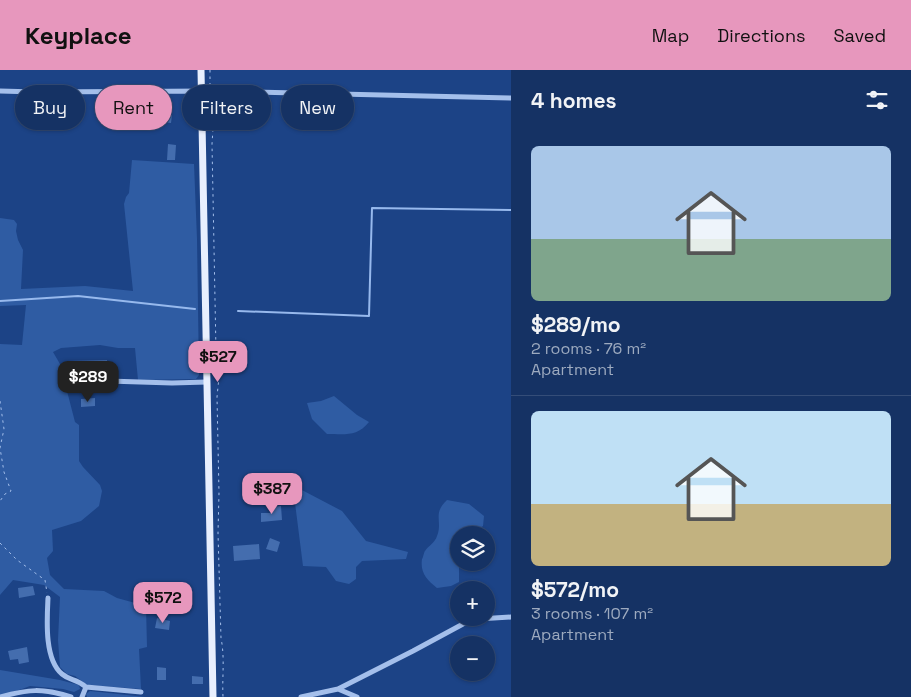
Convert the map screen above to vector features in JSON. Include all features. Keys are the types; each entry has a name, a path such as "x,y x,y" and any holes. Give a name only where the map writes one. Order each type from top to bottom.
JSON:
{"main road":[{"path":"201,70 201,85"},
{"path":"202,130 213,697"}],"street":[{"path":"0,91 182,91"},
{"path":"271,92 511,98"},
{"path":"108,381 207,382"},
{"path":"48,598 47,637 54,663 60,673 86,687 141,692"},
{"path":"301,697 338,689 463,624 478,619 511,617"},
{"path":"82,697 86,687"},
{"path":"338,689 357,697"},
{"path":"0,697 36,690 53,691 71,697"}],"path":[{"path":"210,70 211,85"},
{"path":"213,130 216,352 219,377 217,397 218,533 224,650 223,697"},
{"path":"0,401 4,429 0,448 4,472 11,490 0,500"},
{"path":"0,543 17,560 45,580 48,598"}],"shaded area":[{"path":"132,160 194,164 199,375 196,379 138,380 135,348 100,345 61,348 53,352 60,364 75,422 79,425 79,461 100,485 102,491 99,506 81,521 52,530 53,551 47,558 50,575 64,589 104,591 117,598 146,606 147,647 139,649 141,689 87,685 75,676 67,674 60,667 58,640 60,597 44,585 13,580 0,595 0,344 22,345 26,305 0,306 0,218 14,220 17,224 18,240 23,250 21,289 85,286 133,291 124,204 129,193"},
{"path":"334,396 357,415 369,422 355,432 327,434 312,419 307,403 321,401"},
{"path":"279,478 342,511 366,541 408,552 406,559 362,561 356,567 356,579 349,584 336,581 326,567 303,566 294,495 245,495 256,491 266,481"},
{"path":"447,500 469,504 484,516 483,526 450,526 450,571 459,571 459,581 450,581 450,586 437,588 425,576 422,568 422,559 425,551 433,543 439,531 439,514"},
{"path":"0,670 60,680 79,685 80,689 74,692 30,686 0,697"},
{"path":"90,691 145,697 87,697 86,694"}],"building":[{"path":"168,144 176,145 175,160 167,160"},
{"path":"107,360 107,373 98,374 97,369 68,370 68,361"},
{"path":"95,398 95,406 81,407 81,399"},
{"path":"281,506 282,520 261,522 261,513 272,513 272,507"},
{"path":"270,538 280,542 277,552 266,549"},
{"path":"259,544 260,559 234,561 233,546"},
{"path":"33,586 35,595 19,598 18,588"},
{"path":"157,618 170,621 169,630 155,628"},
{"path":"27,647 29,662 19,664 18,659 10,660 8,651"},
{"path":"157,667 166,668 166,680 157,680"},
{"path":"192,676 203,677 203,684 192,684"}],"waterway":[{"path":"238,311 369,316 372,208 511,210"},
{"path":"0,301 78,296 195,309"}]}
